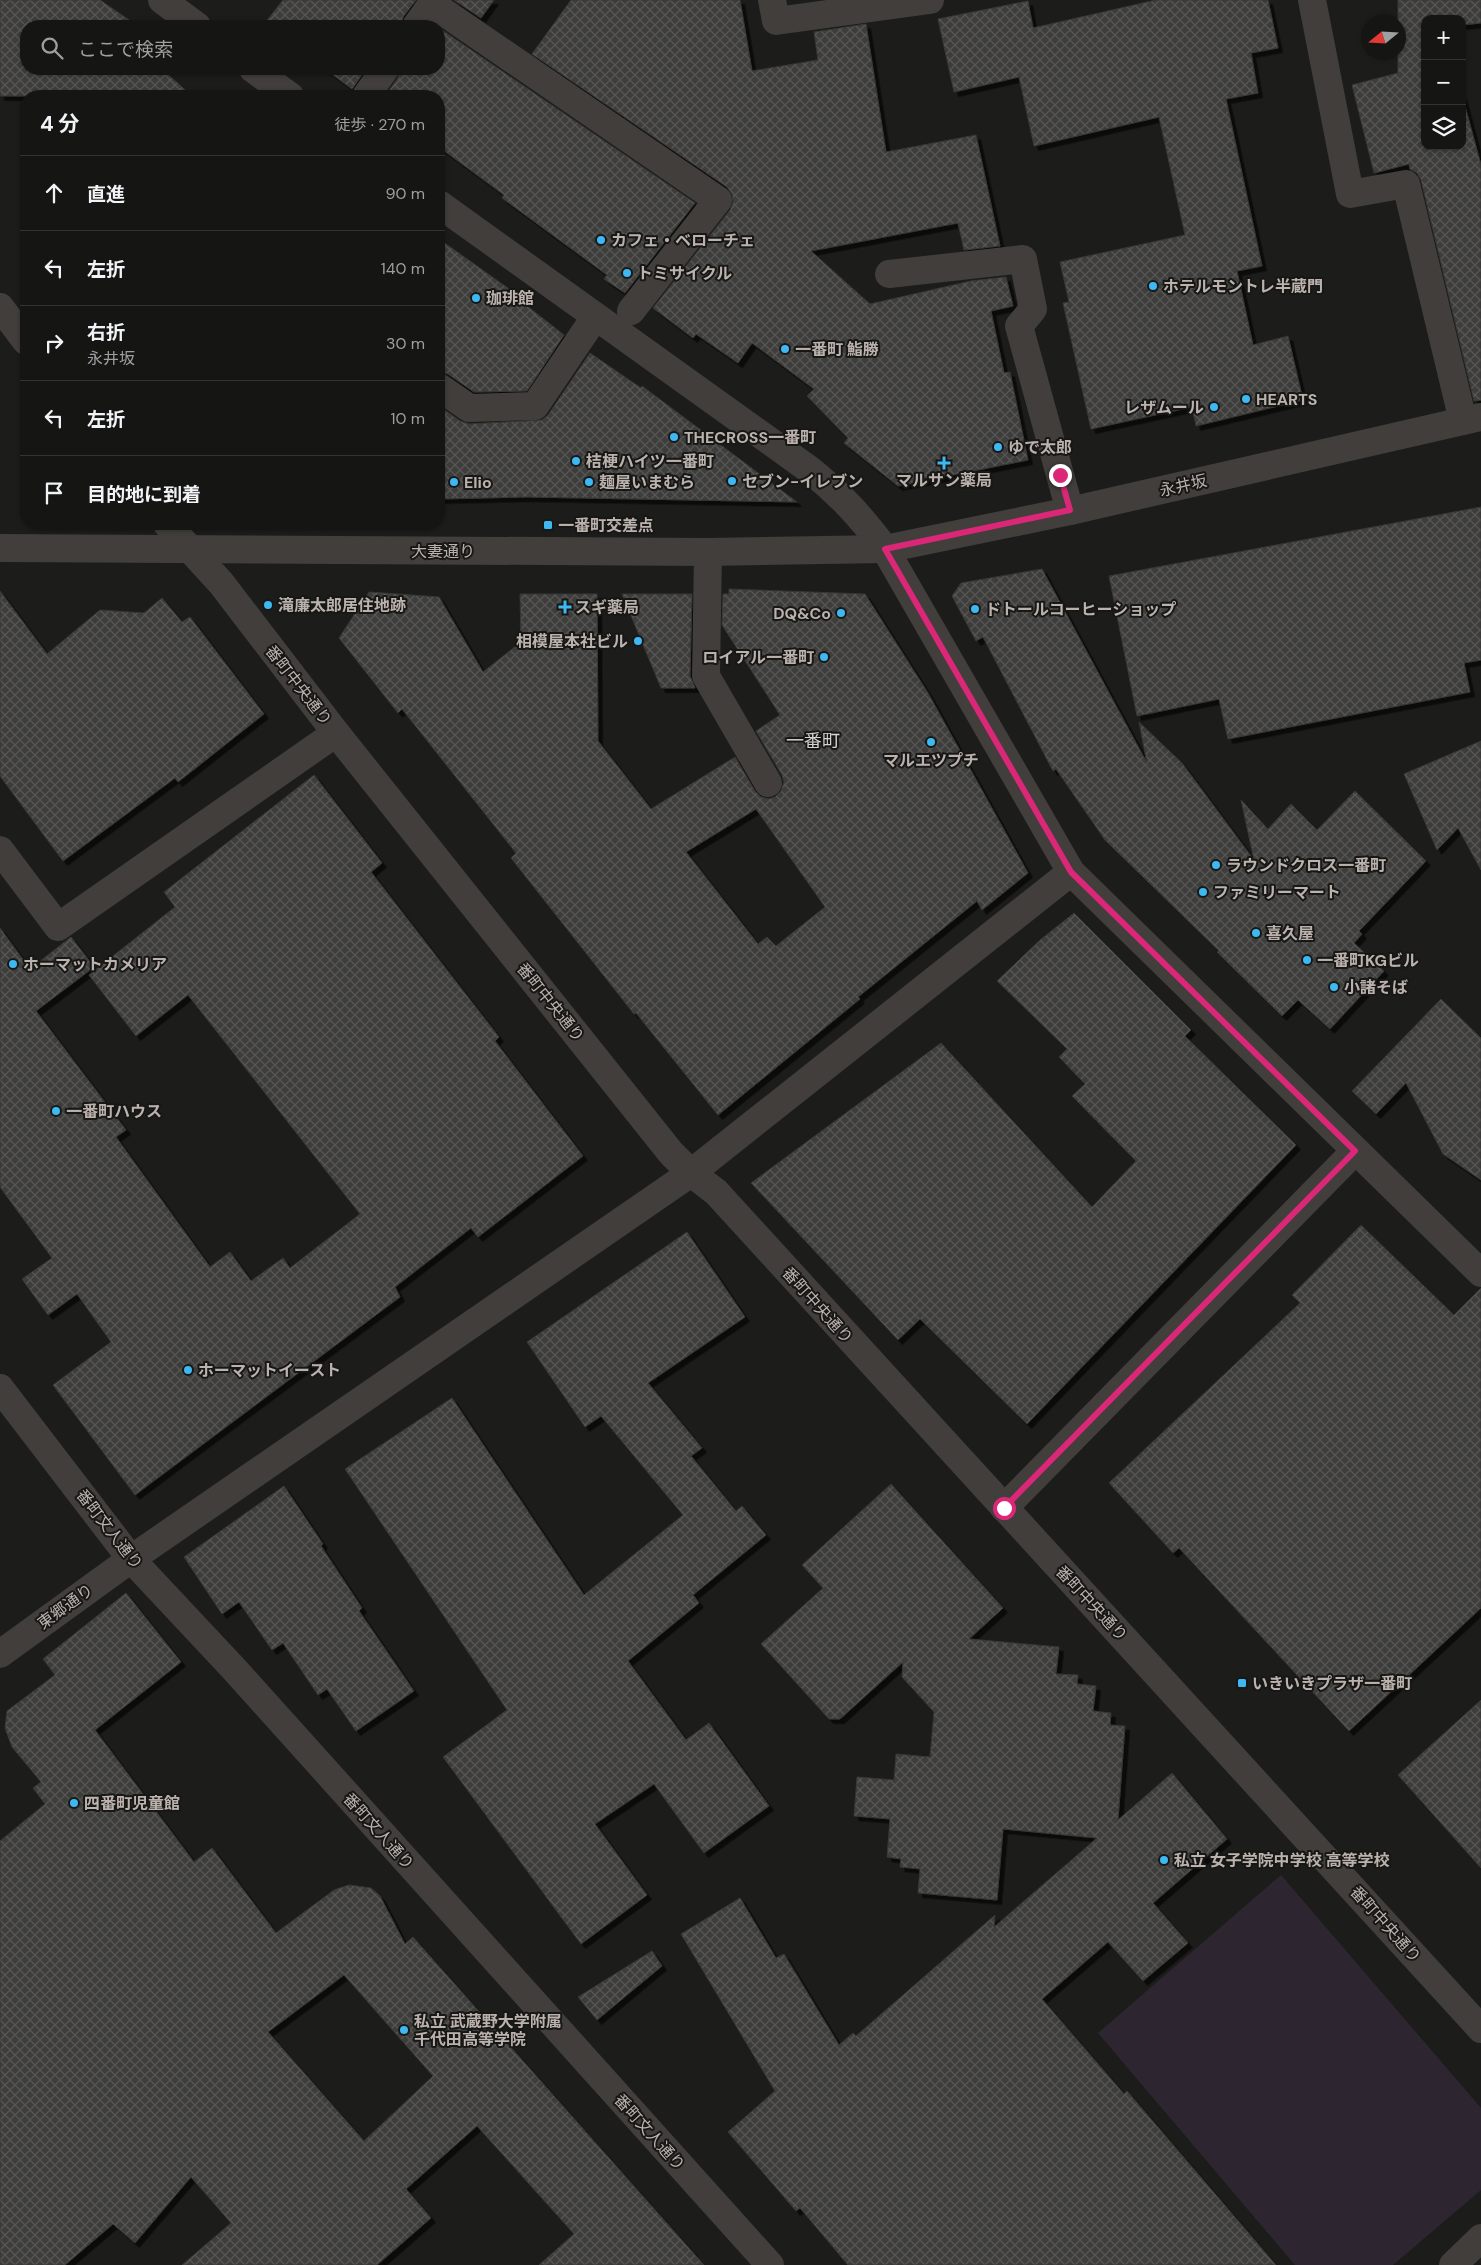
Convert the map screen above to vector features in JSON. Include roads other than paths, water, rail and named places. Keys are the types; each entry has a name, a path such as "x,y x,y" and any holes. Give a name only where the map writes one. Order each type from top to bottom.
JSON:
{"street":[{"path":"162,0 189,20"},
{"path":"772,0 776,21 930,0"},
{"path":"1312,0 1350,194 1406,184 1472,419"},
{"path":"420,20 432,4 718,200 631,311"},
{"path":"261,75 282,90"},
{"path":"370,90 381,75"},
{"path":"445,208 836,490 857,512 885,549 1071,872 1355,1151 1475,1258"},
{"path":"888,274 1023,258 1033,310 1019,326 1070,510"},
{"path":"0,307 20,333"},
{"path":"445,390 469,408 535,406 595,317"},
{"name":"永井坂","path":"885,549 1070,510 1472,419"},
{"name":"番町中央通り","path":"173,530 221,584 336,733 671,1153 691,1173 716,1192 1481,2029"},
{"name":"大妻通り","path":"0,548 708,552 885,549"},
{"path":"708,552 706,676 768,783"},
{"path":"0,850 58,927 336,733"},
{"name":"東郷通り","path":"0,1654 131,1558 691,1173 1071,872"},
{"path":"1004,1508 1355,1151"},
{"name":"番町文人通り","path":"0,1388 131,1558 235,1670 770,2265"},
{"path":"1453,2265 1481,2238"}],"place":[{"name":"カフェ・ベローチェ","path":"601,240"},
{"name":"トミサイクル","path":"627,273"},
{"name":"ホテルモントレ半蔵門","path":"1153,286"},
{"name":"珈琲館","path":"476,298"},
{"name":"一番町 鮨勝","path":"785,349"},
{"name":"HEARTS","path":"1246,399"},
{"name":"レザムール","path":"1214,407"},
{"name":"THECROSS一番町","path":"674,437"},
{"name":"ゆで太郎","path":"998,447"},
{"name":"桔梗ハイツ一番町","path":"576,461"},
{"name":"マルサン薬局","path":"944,463"},
{"name":"セブン-イレブン","path":"732,481"},
{"name":"Elio","path":"454,482"},
{"name":"麺屋いまむら","path":"589,482"},
{"name":"一番町交差点","path":"548,525"},
{"name":"滝廉太郎居住地跡","path":"268,605"},
{"name":"スギ薬局","path":"565,607"},
{"name":"ドトールコーヒーショップ","path":"975,609"},
{"name":"DQ&Co","path":"841,613"},
{"name":"相模屋本社ビル","path":"638,641"},
{"name":"ロイアル一番町","path":"824,657"},
{"name":"マルエツプチ","path":"931,742"},
{"name":"ラウンドクロス一番町","path":"1216,865"},
{"name":"ファミリーマート","path":"1203,892"},
{"name":"喜久屋","path":"1256,933"},
{"name":"一番町KGビル","path":"1307,960"},
{"name":"ホーマットカメリア","path":"13,964"},
{"name":"小諸そば","path":"1334,987"},
{"name":"一番町ハウス","path":"56,1111"},
{"name":"ホーマットイースト","path":"188,1370"},
{"name":"いきいきプラザ一番町","path":"1242,1683"},
{"name":"四番町児童館","path":"74,1803"},
{"name":"私立 女子学院中学校 高等学校","path":"1164,1860"},
{"name":"私立 武蔵野大学附属 千代田高等学院","path":"404,2030"}],"district":[{"name":"一番町","path":"813,741"}]}
